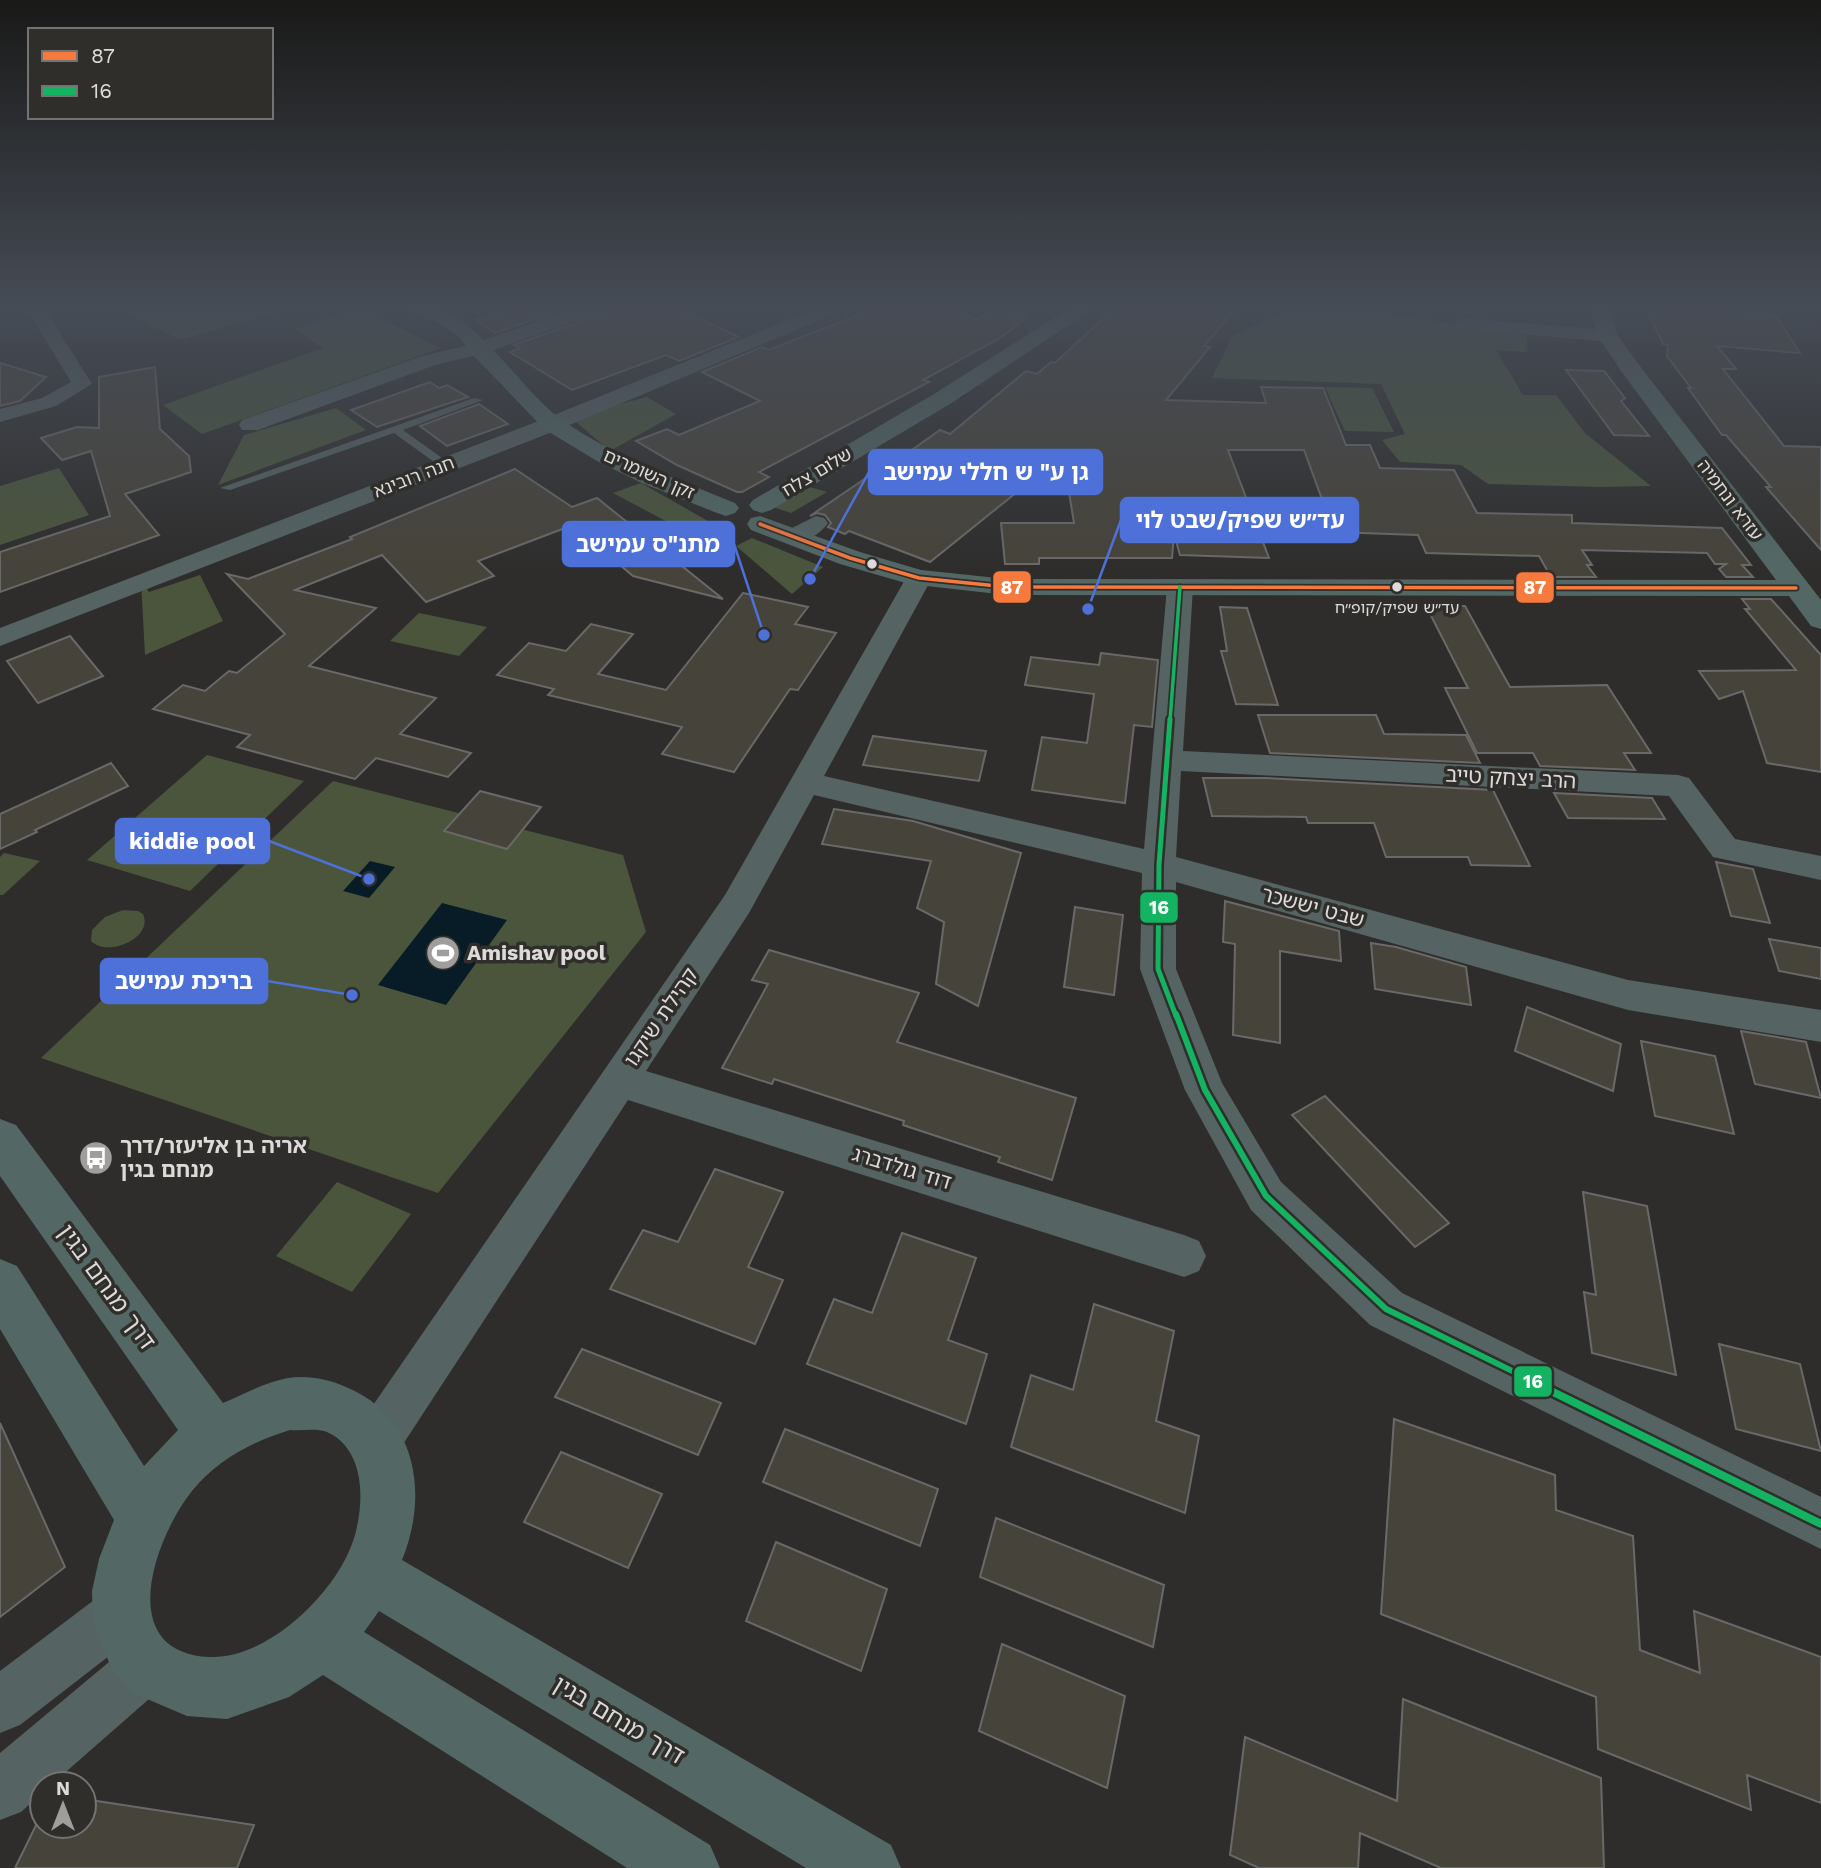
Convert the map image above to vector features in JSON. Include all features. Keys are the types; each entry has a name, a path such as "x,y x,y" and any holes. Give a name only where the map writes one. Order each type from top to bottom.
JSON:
{"street":[{"path":"0,416 49,402 65,393"},
{"path":"250,425 338,393"},
{"name":"זקן השומרים","path":"522,393 552,424 606,456 651,478 726,508 744,503 761,514"},
{"name":"חנה רובינא","path":"0,638 627,393"},
{"name":"שלום צלח","path":"761,514 950,393"},
{"name":"עזרא ונחמיה","path":"1651,393 1821,620"},
{"path":"761,514 805,530 850,558 919,578 1007,587 1796,588"},
{"name":"קהילת שיקגו","path":"377,1441 737,905 919,578"},
{"path":"1180,587 1159,864 1158,969 1205,1090 1266,1196 1386,1309 1821,1524"},
{"name":"הרב יצחק טייב","path":"1168,760 1678,786 1725,849 1821,868"},
{"name":"שבט יששכר","path":"805,782 1159,864 1628,995 1821,1026"},
{"name":"דוד גולדברג","path":"620,1080 1184,1256"},
{"name":"דרך מנחם בגין","path":"0,1139 214,1435"},
{"path":"0,1283 143,1516"},
{"path":"290,1404 325,1405 355,1417 377,1441 389,1473 390,1504 384,1538 370,1573 349,1607 320,1639 291,1661 259,1678 227,1688 196,1689 169,1681 146,1666 130,1643 121,1613 121,1581 129,1548 143,1516 174,1471 214,1435 252,1414 290,1404"},
{"name":"דרך מנחם בגין","path":"370,1573 868,1868"},
{"path":"0,1705 121,1613"},
{"path":"320,1639 687,1868"},
{"path":"0,1791 146,1666"}],"lane":[{"path":"226,488 478,400"},
{"path":"395,429 445,465"}],"green space":[{"path":"196,393 315,393 202,434 163,405"},
{"path":"1328,393 1375,393 1394,432 1345,431"},
{"path":"1385,393 1556,395 1585,433 1651,486 1488,484 1461,465 1400,462 1382,440 1405,434"},
{"path":"647,397 676,414 610,451 575,421 566,418"},
{"path":"336,408 366,430 218,485 244,435"},
{"path":"59,468 89,515 0,545 0,486"},
{"path":"641,483 708,521 694,536 613,493"},
{"path":"799,484 827,492 791,513 764,504"},
{"path":"752,538 823,567 792,594 736,546"},
{"path":"200,575 223,621 145,655 141,581 149,592"},
{"path":"419,613 487,627 459,656 390,641"},
{"path":"207,755 304,781 190,891 87,860"},
{"path":"333,781 623,855 646,932 438,1193 41,1058"},
{"path":"4,853 40,861 0,895 0,857"},
{"path":"123,910 143,914 145,923 136,938 127,943 107,947 98,946 91,941 92,930 105,917"},
{"path":"337,1182 411,1214 352,1292 276,1256"}],"water":[{"path":"370,861 395,867 369,898 343,891"},
{"name":"Amishav pool","path":"442,903 507,920 446,1005 378,985"}],"building":[{"path":"0,393 28,393 20,401 0,406"},
{"path":"99,393 157,393 160,429 189,456 191,472 125,494 159,535 0,592 0,552 110,516 91,451 62,460 41,438 77,427 99,428"},
{"path":"398,393 461,393 468,397 377,427 351,410"},
{"path":"744,393 908,393 759,472 769,477 742,492 677,465 636,441 667,429 679,435 760,401"},
{"path":"999,393 1172,393 1166,400 1266,403 1263,393 1325,393 1346,445 1370,445 1380,468 1454,470 1477,513 1572,515 1572,523 1722,528 1751,565 1742,565 1753,577 1726,577 1719,569 1726,564 1715,564 1707,553 1582,550 1592,565 1587,565 1596,577 1551,577 1539,556 1426,553 1418,535 1334,532 1304,450 1228,450 1269,558 1180,555 1174,534 1172,558 1039,558 1039,564 1005,564 1001,523 1074,523 1063,455 930,562 849,531 845,534 828,527 831,523 825,515 817,513 810,516 940,430 950,434"},
{"path":"1583,393 1621,393 1625,398 1621,401 1649,436 1614,435"},
{"path":"1692,393 1742,393 1784,446 1821,447 1821,550 1766,487 1771,487 1726,435 1722,435"},
{"path":"479,404 508,424 447,446 420,426"},
{"path":"515,469 572,507 597,498 723,599 633,576 573,525 478,561 494,576 426,602 382,555 295,590 376,608 309,666 436,698 400,734 471,753 448,777 376,758 355,779 237,747 250,735 153,709 183,685 205,691 229,671 237,673 285,634 227,574 248,579 352,539 350,537"},
{"path":"743,593 808,607 795,624 836,633 798,690 790,689 734,772 662,754 682,727 548,695 554,689 497,675 529,643 566,651 591,624 633,634 598,674 666,690"},
{"path":"1742,599 1771,599 1821,655 1821,772 1767,763 1743,691 1719,699 1699,671 1796,670 1745,609 1750,609"},
{"path":"1426,606 1465,606 1510,687 1607,685 1651,753 1624,753 1635,770 1540,766 1533,753 1477,753 1445,688 1468,688"},
{"path":"1220,607 1247,608 1278,705 1236,704 1221,651 1227,651"},
{"path":"70,636 103,676 38,703 7,661"},
{"path":"1101,653 1158,660 1152,727 1134,725 1125,803 1032,790 1042,737 1087,743 1094,694 1025,685 1031,657 1099,665"},
{"path":"1258,715 1376,715 1384,734 1466,735 1480,763 1270,753"},
{"path":"873,736 986,751 979,781 863,765"},
{"path":"111,763 128,786 0,849 0,814"},
{"path":"1203,778 1265,778 1493,790 1530,866 1471,865 1468,857 1386,857 1374,823 1308,823 1306,817 1212,816"},
{"path":"480,791 541,807 507,849 444,831"},
{"path":"1554,793 1652,798 1665,819 1568,818"},
{"path":"834,809 913,821 1021,853 978,1006 936,984 944,922 917,908 931,861 822,844"},
{"path":"1716,862 1753,869 1770,923 1731,916"},
{"path":"1225,901 1339,931 1341,961 1280,951 1280,1043 1233,1035 1235,944 1223,942"},
{"path":"1075,907 1123,915 1114,995 1064,987"},
{"path":"1769,939 1821,948 1821,979 1779,971"},
{"path":"1371,943 1396,947 1466,967 1471,1005 1375,989"},
{"path":"769,950 919,993 897,1042 1076,1098 1052,1180 998,1162 1000,1157 903,1125 904,1121 774,1079 772,1084 722,1068 768,984 752,980"},
{"path":"1527,1007 1621,1044 1613,1091 1515,1051"},
{"path":"1741,1031 1806,1042 1821,1098 1755,1084"},
{"path":"1641,1041 1715,1056 1734,1134 1655,1116"},
{"path":"1325,1096 1449,1223 1415,1247 1292,1115"},
{"path":"715,1169 783,1192 748,1267 783,1280 755,1344 610,1289 643,1230 678,1242"},
{"path":"1583,1192 1647,1206 1676,1375 1592,1353 1584,1292 1596,1295"},
{"path":"902,1233 976,1258 948,1340 987,1354 966,1424 807,1364 834,1299 872,1313"},
{"path":"1094,1304 1174,1331 1156,1421 1199,1436 1185,1513 1011,1447 1031,1375 1073,1390"},
{"path":"1719,1344 1800,1364 1821,1451 1736,1429"},
{"path":"582,1349 721,1403 698,1455 555,1397"},
{"path":"1394,1419 1555,1475 1556,1510 1633,1536 1640,1650 1700,1673 1694,1611 1821,1657 1821,1803 1747,1775 1751,1810 1598,1749 1596,1697 1381,1614"},
{"path":"0,1423 65,1567 0,1617"},
{"path":"785,1429 938,1489 920,1546 763,1482"},
{"path":"561,1452 662,1494 628,1568 524,1522"},
{"path":"996,1518 1164,1585 1153,1647 980,1577"},
{"path":"776,1542 887,1589 861,1671 746,1621"},
{"path":"1002,1644 1125,1696 1107,1788 979,1731"},
{"path":"1403,1699 1601,1778 1604,1868 1441,1868 1360,1833 1358,1868 1259,1868 1230,1855 1245,1737 1397,1801"},
{"path":"98,1801 254,1825 237,1868 15,1868 29,1840 98,1840"}],"transit line":[{"name":"87","path":"760,524 850,558 919,578 1007,587 1796,588"},
{"name":"16","path":"1180,587 1159,865 1158,969 1205,1090 1266,1196 1386,1309 1821,1524"}],"place":[{"name":"גן ע\" ש חללי עמישב","path":"810,579"},
{"name":"עד״ש שפיק/קופ״ח","path":"1397,587"},
{"name":"עד״ש שפיק/שבט לוי","path":"1088,609"},
{"name":"מתנ\"ס עמישב","path":"764,635"},
{"name":"kiddie pool","path":"369,879"},
{"name":"Amishav pool","path":"443,953"},
{"name":"בריכת עמישב","path":"352,995"},
{"name":"אריה בן אליעזר/דרך מנחם בגין","path":"96,1158"}]}
